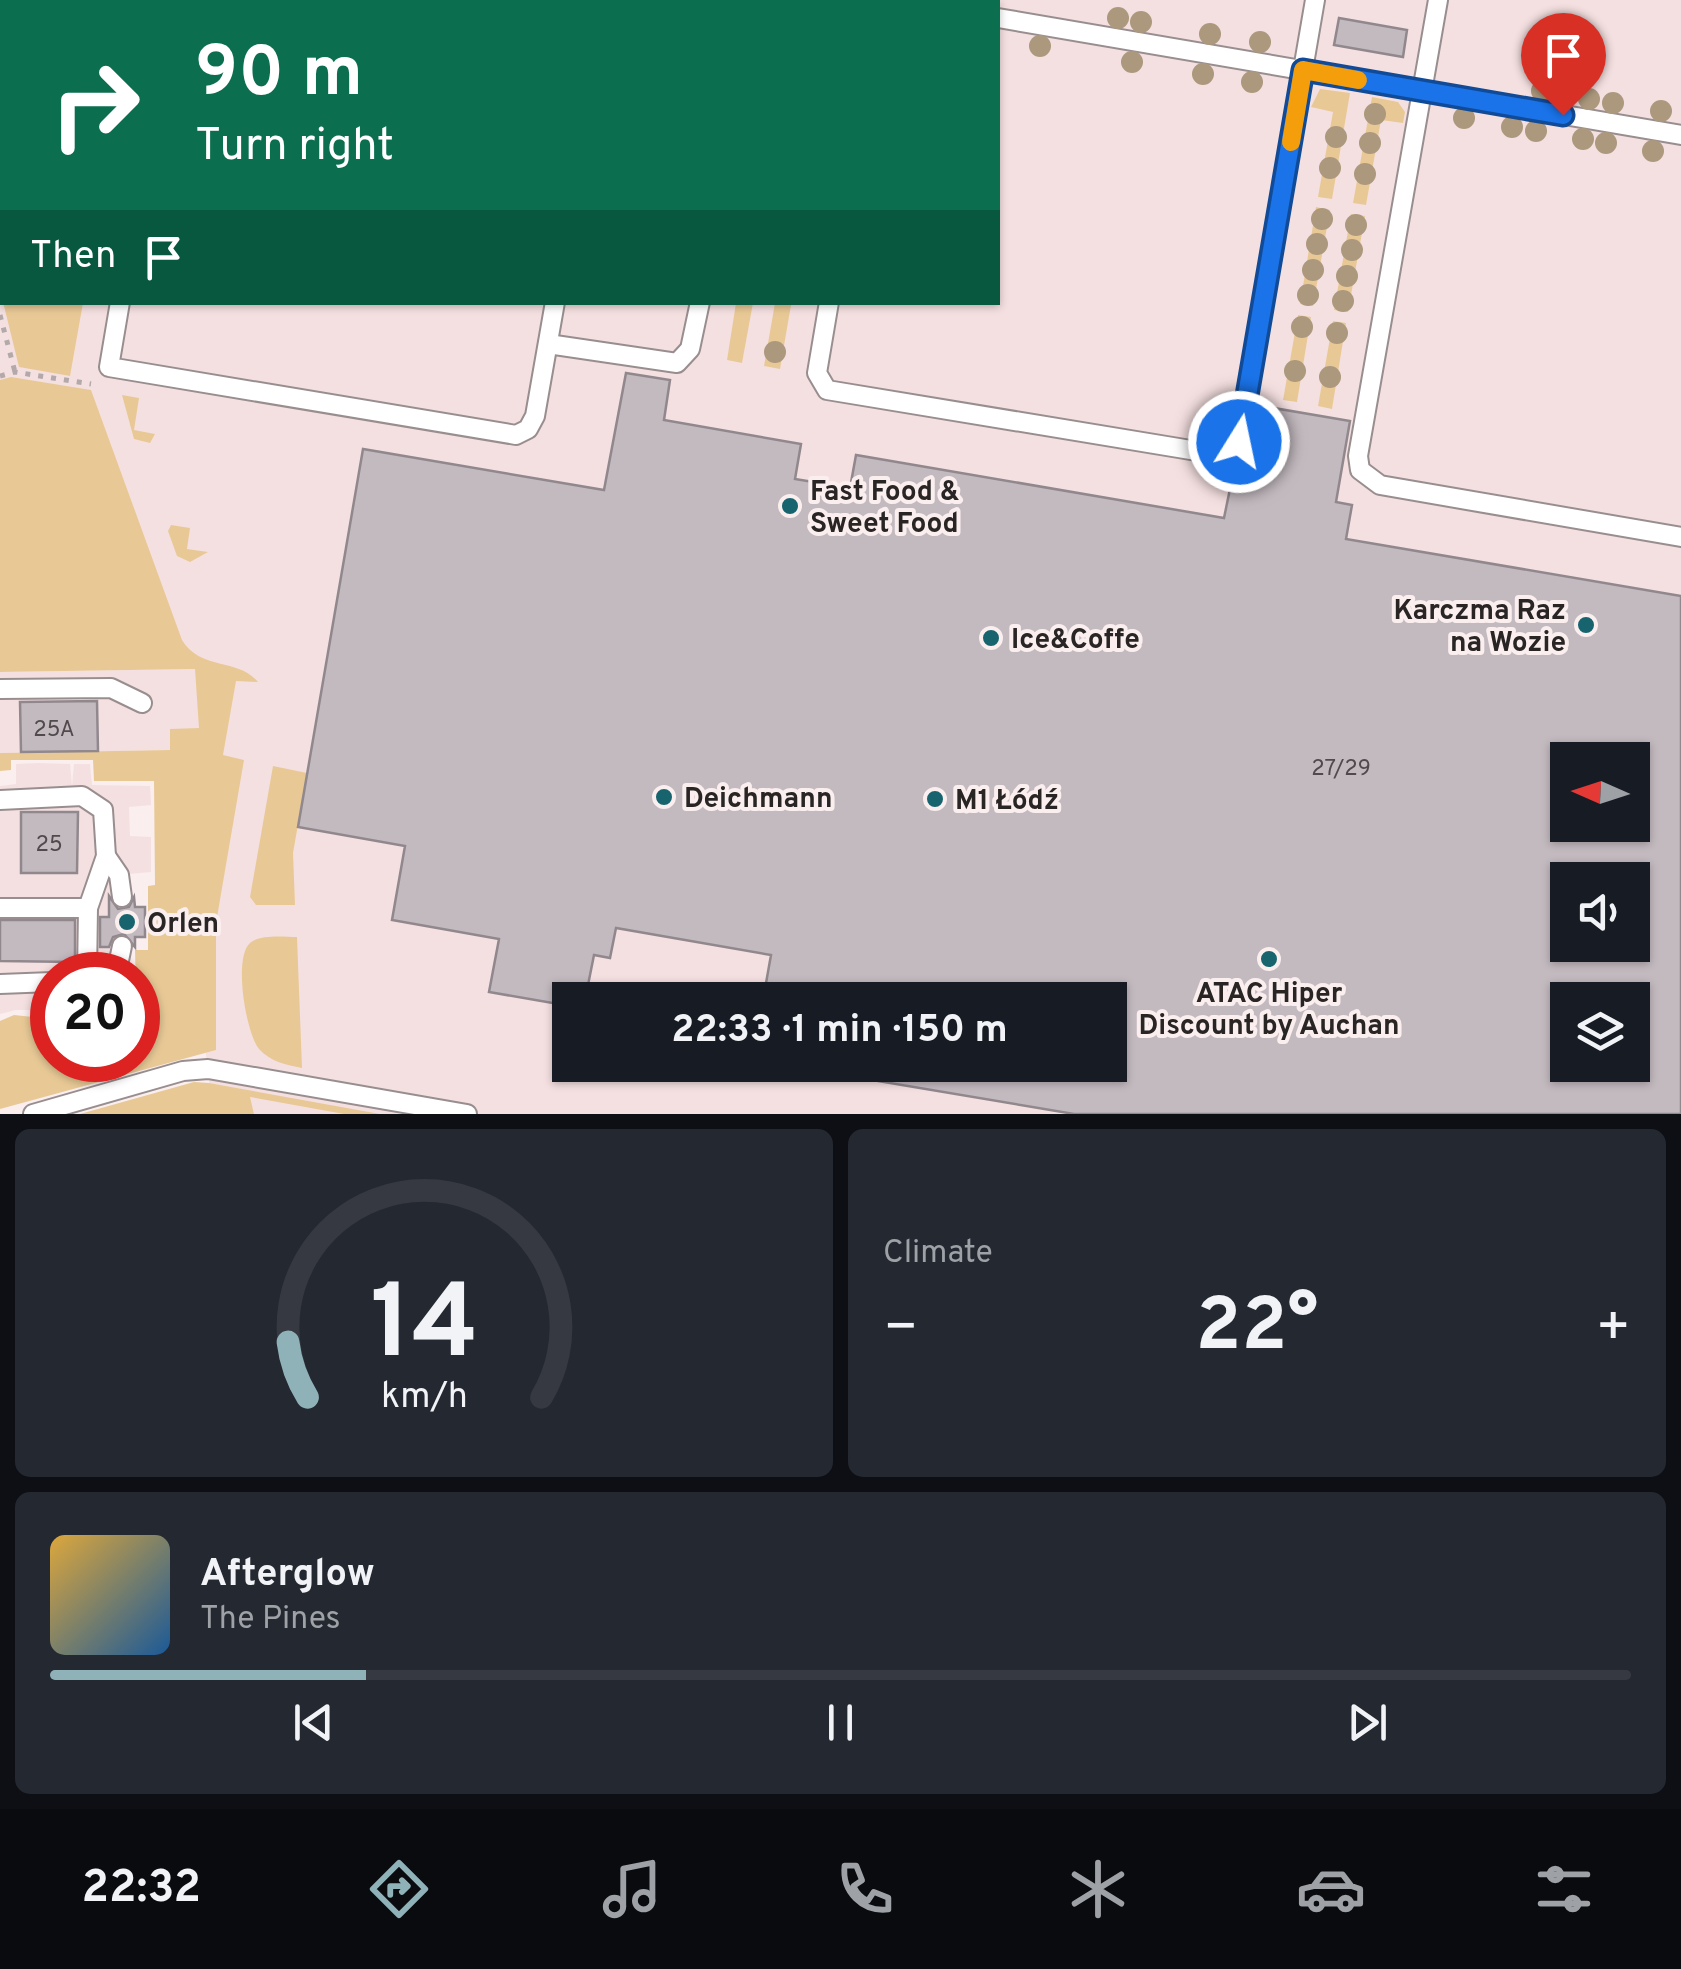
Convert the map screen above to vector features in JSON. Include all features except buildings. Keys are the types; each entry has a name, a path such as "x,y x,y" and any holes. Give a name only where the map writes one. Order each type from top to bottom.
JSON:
{"lane":[{"path":"828,305 817,373 828,390 1227,456 1239,442 1315,0"},
{"path":"1438,0 1358,456 1360,470 1380,485 1681,537"},
{"path":"1000,18 1681,135"},
{"path":"119,305 108,368 509,435 522,432 532,423 554,305"},
{"path":"548,344 677,363 690,349 699,305"},
{"path":"0,689 111,688 142,703"},
{"path":"0,800 90,798 103,810 106,856 88,908 88,952"},
{"path":"106,856 119,875 122,897"},
{"path":"0,908 88,908"},
{"path":"122,946 122,952"},
{"path":"0,984 30,983"},
{"path":"33,1114 183,1071 208,1069 467,1114"}],"path":[{"path":"0,315 15,372"},
{"path":"0,376 15,372 91,384"}],"shaded area":[{"path":"1000,0 1681,0 1681,1114 254,1114 249,1097 210,1090 171,750 0,753 0,672 194,669 0,394 0,305 1000,305"},
{"path":"1320,89 1350,93 1332,199 1318,197 1333,112 1311,107"},
{"path":"1372,97 1398,102 1405,112 1403,123 1381,120 1366,205 1353,203"},
{"path":"1316,207 1330,210 1313,306 1300,304"},
{"path":"1351,214 1365,216 1348,312 1334,310"},
{"path":"4,305 83,305 70,376 19,367"},
{"path":"736,305 753,305 742,363 727,360"},
{"path":"775,305 791,305 780,369 764,366"},
{"path":"1298,315 1311,317 1297,402 1283,400"},
{"path":"1333,321 1346,323 1332,409 1318,406"},
{"path":"11,377 91,390 182,640 199,656 241,670 258,682 236,681 223,755 244,760 216,923 216,1050 160,1065 160,952 135,950 148,950 148,886 155,885 154,781 94,781 93,760 11,760 11,770 0,771 0,753 170,750 170,729 199,728 195,669 0,672 0,380"},
{"path":"122,395 139,398 134,430 155,434 150,443 134,439"},
{"path":"171,525 190,528 187,549 208,552 190,562 177,556 168,531"},
{"name":"Orlen","path":"16,764 70,764 72,786 74,764 90,764 92,785 150,786 151,805 129,807 130,836 151,837 151,872 129,874 135,907 145,907 145,937 135,937 130,952 30,952 30,1010 0,1014 0,786 16,784"},
{"path":"273,766 307,773 293,853 295,905 256,905 250,897"},
{"path":"266,937 297,937 302,1068 274,1060 259,1049 246,1012 242,979 242,964 250,943"},
{"path":"14,1015 30,1017 30,1082 99,1082 0,1109 0,1021"},
{"path":"194,1082 380,1114 344,1114 250,1097 254,1114 80,1114"}],"slow traffic":[{"path":"1291,142 1303,70 1358,80"}],"place":[{"name":"Fast Food & Sweet Food","path":"790,506"},
{"name":"Karczma Raz na Wozie","path":"1586,625"},
{"name":"Ice&Coffe","path":"991,638"},
{"name":"Deichmann","path":"664,797"},
{"name":"M1 Łódź","path":"935,799"},
{"name":"Orlen","path":"127,922"},
{"name":"ATAC Hiper Discount by Auchan","path":"1269,959"}],"route":[{"path":"1239,442 1303,70 1563,115"}]}
